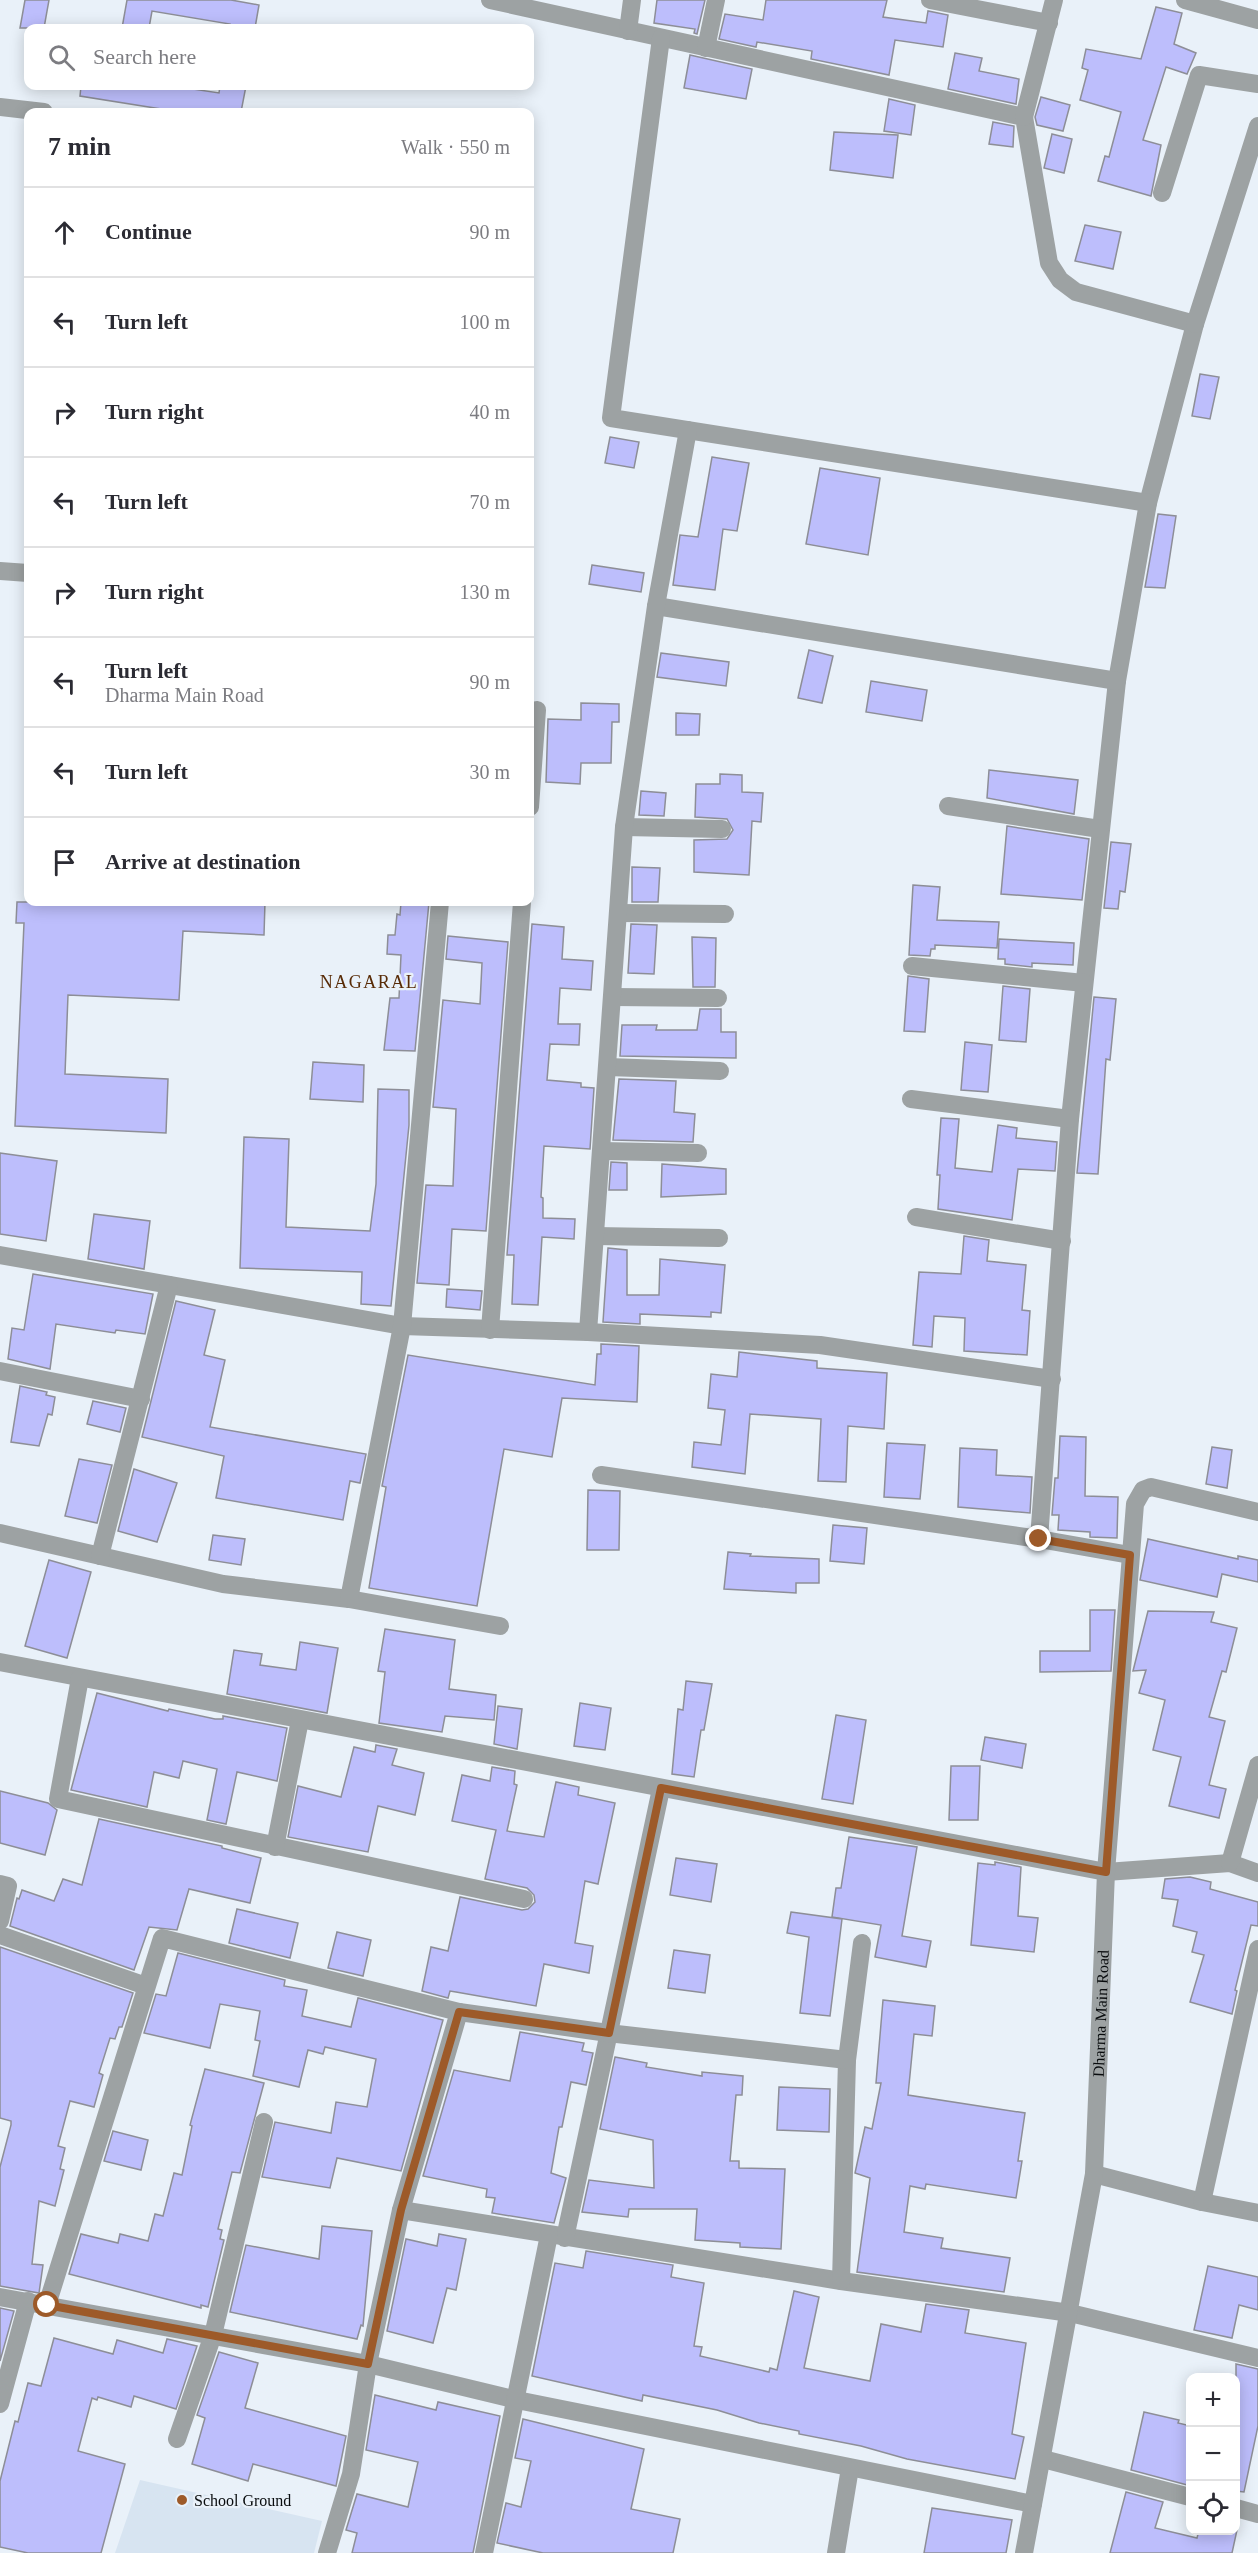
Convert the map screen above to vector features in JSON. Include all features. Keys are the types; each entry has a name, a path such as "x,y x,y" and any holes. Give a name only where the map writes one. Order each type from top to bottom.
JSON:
{"street":[{"path":"490,0 1024,117"},
{"path":"628,31 632,0"},
{"path":"706,48 716,0"},
{"path":"930,0 1049,23"},
{"path":"1054,0 1024,117 1049,263 1060,280 1076,292 1195,324"},
{"path":"1185,0 1258,20"},
{"path":"661,38 611,418 1148,502"},
{"path":"1162,194 1199,75 1258,84"},
{"path":"0,107 24,110"},
{"path":"1039,1539 1070,1119 1117,681 1148,502 1195,324 1258,126"},
{"path":"588,1332 624,827 656,606 688,430"},
{"path":"0,571 24,573"},
{"path":"656,606 1117,681"},
{"path":"534,752 537,710"},
{"path":"948,806 1100,830"},
{"path":"624,827 722,829"},
{"path":"349,1599 402,1326 440,906"},
{"path":"490,1330 522,906"},
{"path":"619,913 725,915"},
{"path":"912,966 1084,983"},
{"path":"613,997 718,998"},
{"path":"608,1067 720,1071"},
{"path":"911,1099 1070,1119"},
{"path":"602,1150 698,1153"},
{"path":"916,1217 1062,1241"},
{"path":"595,1236 719,1238"},
{"path":"0,1255 402,1326 588,1332 820,1345 1052,1379"},
{"path":"100,1556 169,1284"},
{"path":"0,1371 141,1399"},
{"path":"601,1475 1039,1539 1130,1555"},
{"name":"Dharma Main Road","path":"1024,2553 1094,2174 1106,1872 1130,1555 1138,1497 1143,1490 1160,1488 1258,1512"},
{"path":"0,1533 223,1584 349,1599 500,1626"},
{"path":"0,1662 1106,1872 1230,1863 1258,1873"},
{"path":"80,1678 58,1799 524,1899"},
{"path":"275,1847 300,1720"},
{"path":"1230,1863 1258,1765"},
{"path":"484,2553 517,2400 609,2033 661,1788"},
{"path":"0,1884 8,1886 0,1921"},
{"path":"0,1935 146,1986"},
{"path":"47,2305 162,1938 459,2012 609,2033 847,2060"},
{"path":"841,2281 847,2060 862,1943"},
{"path":"1202,2202 1258,1949"},
{"path":"327,2553 351,2474 368,2364 401,2210 459,2012"},
{"path":"177,2439 213,2335 264,2122"},
{"path":"1094,2174 1202,2202 1258,2213"},
{"path":"401,2210 841,2281 1070,2313 1258,2358"},
{"path":"0,2297 368,2364 517,2400 1033,2504"},
{"path":"0,2404 28,2301"},
{"path":"1043,2459 1186,2496"},
{"path":"836,2553 850,2468"},
{"path":"1240,2509 1258,2514"}],"shaded area":[{"name":"School Ground","path":"140,2480 322,2521 314,2553 115,2553"}],"building":[{"path":"25,0 49,0 45,24 24,24 24,28 20,28"},
{"path":"127,0 231,0 259,5 256,24 230,24 152,11 150,24 123,24"},
{"path":"657,0 705,0 697,34 694,33 695,29 654,23"},
{"path":"766,0 887,0 883,17 926,23 928,11 948,15 943,47 895,40 889,75 811,59 812,51 757,42 756,47 719,39 725,14 763,20"},
{"path":"1156,7 1182,13 1174,44 1196,53 1187,74 1166,67 1143,140 1161,145 1151,196 1098,181 1105,156 1109,157 1121,112 1080,100 1088,70 1082,68 1086,49 1141,59"},
{"path":"955,53 982,58 979,71 1019,79 1016,104 948,89"},
{"path":"690,55 752,69 746,99 684,88"},
{"path":"81,90 199,90 219,93 219,90 245,90 242,108 155,108 80,96"},
{"path":"1041,97 1070,105 1063,131 1037,125 1035,117"},
{"path":"889,99 915,105 911,135 884,131"},
{"path":"993,122 1014,126 1013,147 989,144"},
{"path":"834,132 898,135 893,178 830,170"},
{"path":"1052,134 1072,139 1064,173 1044,168"},
{"path":"1085,225 1121,232 1113,269 1075,261"},
{"path":"1200,374 1219,377 1210,419 1192,416"},
{"path":"610,437 639,442 634,468 605,463"},
{"path":"712,457 749,463 737,531 723,529 715,590 673,585 680,535 698,537"},
{"path":"820,468 880,478 868,555 806,544"},
{"path":"1158,514 1176,516 1165,588 1145,587"},
{"path":"592,565 644,573 641,592 589,584"},
{"path":"809,650 833,656 822,703 798,698"},
{"path":"661,653 729,662 726,686 657,677"},
{"path":"871,681 927,690 922,721 866,712"},
{"path":"581,703 619,704 619,722 612,722 611,763 581,763 580,784 546,782 548,719 581,720"},
{"path":"676,713 700,714 699,735 676,735"},
{"path":"989,770 1078,780 1074,814 987,798"},
{"path":"720,774 742,775 742,792 763,793 761,822 752,821 749,875 694,872 694,840 727,839 733,830 727,819 695,817 696,784 720,784"},
{"path":"641,791 666,793 664,816 639,815"},
{"path":"1007,826 1089,839 1082,900 1001,894"},
{"path":"1111,842 1131,844 1125,892 1120,891 1118,909 1104,908"},
{"path":"632,867 660,868 658,902 632,902"},
{"path":"913,885 940,887 937,920 999,922 997,948 935,945 935,949 931,949 930,956 909,955"},
{"path":"17,902 24,902 24,906 265,906 264,935 183,931 179,1000 68,995 65,1074 168,1079 166,1133 15,1126 24,923 16,923"},
{"path":"401,906 429,906 415,1051 384,1050 390,998 399,998 401,955 387,954 388,935 395,935 397,914 400,915"},
{"path":"532,924 564,927 562,959 593,961 591,990 560,988 558,1024 580,1024 579,1045 550,1044 547,1080 581,1083 581,1087 594,1088 590,1149 544,1146 541,1197 543,1198 543,1218 575,1219 574,1239 542,1237 538,1305 512,1304 514,1255 507,1255"},
{"path":"631,924 657,925 654,974 628,973"},
{"path":"448,936 508,942 486,1231 452,1229 449,1285 417,1283 426,1185 453,1186 456,1109 433,1107 443,1000 480,1004 482,963 446,959"},
{"path":"692,937 716,938 715,987 693,987"},
{"path":"999,939 1074,943 1073,965 1032,963 1032,967 1005,964 1005,959 998,959"},
{"path":"908,976 929,979 925,1032 904,1031"},
{"path":"1003,986 1030,989 1026,1042 999,1040"},
{"path":"1094,997 1116,999 1110,1060 1106,1059 1098,1174 1077,1173"},
{"path":"700,1009 721,1009 721,1032 736,1032 736,1058 620,1056 622,1025 657,1025 656,1030 697,1030"},
{"path":"965,1042 992,1045 988,1092 961,1090"},
{"path":"313,1062 364,1065 363,1102 310,1099"},
{"path":"619,1079 676,1081 674,1112 695,1114 693,1142 613,1140"},
{"path":"378,1089 409,1090 409,1125 391,1306 361,1304 362,1272 240,1268 244,1137 289,1139 286,1227 370,1231 376,1184"},
{"path":"941,1118 959,1119 955,1168 992,1172 998,1125 1017,1128 1016,1138 1057,1142 1055,1171 1018,1169 1012,1220 938,1209 940,1175 937,1175"},
{"path":"0,1153 57,1161 46,1241 0,1234"},
{"path":"611,1162 627,1163 627,1190 609,1190"},
{"path":"662,1164 726,1169 726,1194 661,1197"},
{"path":"94,1214 150,1221 144,1269 88,1259"},
{"path":"964,1236 989,1240 987,1261 1026,1265 1022,1310 1030,1311 1027,1355 964,1351 965,1318 934,1316 932,1347 913,1345 919,1272 961,1274"},
{"path":"608,1248 627,1250 627,1295 659,1295 660,1259 725,1265 721,1313 711,1312 711,1317 640,1314 640,1324 603,1322"},
{"path":"33,1274 153,1294 145,1334 116,1330 115,1333 56,1324 50,1369 8,1359 12,1328 24,1330"},
{"path":"447,1289 482,1291 480,1310 446,1307"},
{"path":"176,1301 215,1310 204,1355 225,1360 210,1427 366,1454 360,1483 350,1481 343,1520 216,1498 224,1456 142,1437"},
{"path":"601,1344 639,1346 637,1402 562,1398 552,1457 504,1449 477,1606 369,1588 386,1487 382,1486 408,1355 595,1385 597,1354 601,1354"},
{"path":"739,1352 817,1361 817,1368 887,1373 884,1429 848,1426 846,1482 818,1481 821,1419 750,1414 745,1474 692,1467 694,1442 721,1445 725,1410 708,1408 711,1374 737,1377"},
{"path":"20,1386 47,1392 46,1395 55,1397 52,1415 48,1414 39,1446 11,1442"},
{"path":"93,1401 126,1408 120,1432 87,1424"},
{"path":"1060,1436 1086,1437 1085,1496 1118,1497 1117,1538 1090,1537 1090,1532 1058,1530 1059,1515 1052,1515 1055,1478 1058,1478"},
{"path":"887,1443 925,1445 920,1499 884,1497"},
{"path":"1212,1447 1232,1450 1227,1488 1206,1484"},
{"path":"960,1448 997,1450 996,1475 1032,1477 1030,1513 958,1507"},
{"path":"79,1459 112,1465 97,1523 65,1516"},
{"path":"134,1469 177,1483 157,1542 118,1531"},
{"path":"588,1490 620,1491 619,1550 587,1550"},
{"path":"833,1525 867,1528 864,1564 830,1561"},
{"path":"213,1535 245,1539 241,1565 209,1560"},
{"path":"1148,1539 1238,1559 1238,1556 1258,1560 1258,1582 1222,1574 1217,1597 1140,1580"},
{"path":"728,1552 751,1554 750,1556 819,1559 819,1583 796,1583 796,1593 724,1589"},
{"path":"49,1560 91,1572 67,1658 25,1646"},
{"path":"1090,1610 1115,1610 1111,1671 1040,1672 1040,1651 1090,1651"},
{"path":"1148,1611 1214,1612 1211,1622 1237,1628 1226,1672 1222,1671 1209,1717 1225,1721 1209,1785 1226,1789 1219,1818 1169,1806 1181,1757 1153,1750 1165,1700 1139,1693 1146,1670 1133,1671"},
{"path":"385,1629 455,1640 449,1689 496,1695 494,1720 445,1716 442,1732 379,1723 385,1672 378,1671"},
{"path":"300,1642 338,1648 327,1713 227,1694 234,1650 262,1654 260,1665 296,1670"},
{"path":"686,1681 712,1684 704,1730 701,1730 694,1777 672,1774 678,1709 683,1710"},
{"path":"97,1693 168,1711 169,1709 215,1719 223,1719 223,1716 287,1728 277,1781 237,1772 226,1824 207,1820 217,1769 183,1761 179,1778 154,1772 147,1807 71,1790"},
{"path":"580,1703 611,1708 605,1750 574,1746"},
{"path":"498,1706 522,1709 517,1749 494,1744"},
{"path":"836,1715 866,1720 853,1804 822,1799"},
{"path":"985,1737 1026,1744 1022,1768 981,1760"},
{"path":"376,1745 397,1749 392,1765 424,1773 415,1815 378,1806 368,1852 288,1837 298,1786 341,1797 354,1747 375,1752"},
{"path":"951,1766 980,1766 978,1820 949,1820"},
{"path":"492,1767 515,1771 514,1784 517,1785 507,1831 544,1837 556,1782 579,1787 578,1795 615,1803 598,1884 585,1881 575,1943 593,1946 589,1973 544,1964 536,2006 450,1991 448,1998 422,1991 431,1947 448,1951 460,1897 522,1910 528,1909 535,1902 534,1895 527,1888 485,1879 496,1830 452,1821 462,1775 490,1781"},
{"path":"0,1791 48,1803 57,1810 45,1855 0,1843"},
{"path":"99,1819 222,1846 222,1848 261,1858 250,1903 189,1889 177,1930 149,1927 134,1970 10,1926 17,1898 19,1899 22,1890 54,1901 63,1879 82,1885"},
{"path":"849,1837 917,1847 902,1936 931,1941 926,1967 875,1957 881,1925 832,1917 836,1888 841,1888"},
{"path":"676,1858 717,1864 711,1902 670,1895"},
{"path":"995,1862 1021,1867 1018,1916 1038,1918 1034,1952 971,1945 978,1863 995,1865"},
{"path":"1190,1877 1211,1882 1210,1889 1258,1902 1258,1926 1251,1925 1235,1990 1237,1991 1232,2014 1190,2002 1204,1955 1192,1952 1197,1932 1173,1926 1178,1900 1162,1898 1165,1879"},
{"path":"237,1909 298,1923 290,1958 229,1943"},
{"path":"791,1912 842,1919 830,2016 800,2013 809,1937 787,1933"},
{"path":"337,1932 371,1940 363,1976 328,1968"},
{"path":"0,1947 133,1993 122,2027 119,2027 115,2039 110,2038 99,2073 103,2075 94,2107 70,2101 58,2146 65,2148 60,2169 64,2170 55,2206 39,2201 32,2264 43,2265 39,2293 0,2286 0,2167 11,2121 0,2118"},
{"path":"674,1950 710,1955 705,1993 668,1988"},
{"path":"178,1953 285,1980 284,1986 307,1990 302,2016 351,2027 358,1998 443,2020 401,2171 337,2158 330,2188 262,2177 275,2122 331,2133 336,2102 367,2107 376,2059 325,2047 323,2054 308,2050 299,2087 253,2076 260,2041 255,2040 260,2011 220,2004 210,2048 144,2033 156,1994 166,1996"},
{"path":"883,2000 935,2006 932,2036 914,2034 908,2095 1025,2113 1018,2161 1022,2161 1016,2198 926,2184 925,2189 910,2186 904,2232 943,2238 941,2248 1010,2258 1004,2292 857,2272 870,2178 855,2173 865,2127 872,2129 881,2083 876,2083"},
{"path":"520,2032 584,2043 582,2051 593,2053 586,2085 571,2082 562,2127 559,2127 551,2173 566,2178 554,2223 492,2213 495,2198 486,2197 487,2189 423,2176 454,2070 510,2081"},
{"path":"615,2057 647,2063 646,2067 702,2076 702,2072 743,2076 742,2095 736,2095 730,2161 739,2161 739,2168 785,2169 781,2249 740,2247 740,2243 695,2240 697,2209 629,2209 628,2217 582,2212 589,2180 654,2188 653,2140 600,2129"},
{"path":"205,2069 264,2083 240,2173 232,2172 218,2229 222,2230 220,2239 224,2240 208,2307 201,2305 201,2308 69,2274 81,2234 118,2243 120,2234 148,2241 155,2214 163,2216 174,2173 182,2175 192,2126 190,2125"},
{"path":"779,2087 830,2089 829,2132 777,2130"},
{"path":"113,2131 148,2140 141,2170 104,2161"},
{"path":"322,2226 372,2231 363,2326 361,2325 357,2339 230,2312 246,2245 319,2259"},
{"path":"439,2234 466,2239 456,2290 447,2288 433,2343 387,2331 406,2239 437,2246"},
{"path":"586,2251 673,2265 671,2277 704,2283 694,2346 702,2347 700,2356 769,2372 770,2368 777,2370 794,2291 819,2297 804,2368 870,2381 881,2324 921,2332 926,2304 969,2310 965,2333 1026,2343 1012,2434 1024,2437 1015,2479 907,2459 861,2446 799,2434 799,2431 759,2423 717,2410 643,2395 642,2401 532,2376 555,2263 583,2268"},
{"path":"1208,2266 1258,2277 1258,2310 1239,2305 1232,2338 1194,2330"},
{"path":"0,2308 14,2311 0,2361"},
{"path":"54,2338 113,2354 117,2340 163,2353 167,2339 197,2346 176,2409 134,2396 131,2407 98,2397 97,2400 92,2398 78,2451 125,2464 101,2553 28,2553 0,2547 0,2481 15,2421 18,2422 28,2383 41,2386"},
{"path":"219,2352 258,2363 245,2408 346,2436 336,2486 253,2464 248,2481 192,2464 205,2418 197,2415"},
{"path":"1236,2364 1258,2369 1258,2426 1244,2492 1240,2492 1240,2373 1236,2373"},
{"path":"375,2395 436,2410 438,2402 500,2416 473,2553 352,2553 357,2533 346,2530 357,2494 408,2507 418,2462 366,2450"},
{"path":"1144,2412 1179,2420 1178,2423 1186,2425 1186,2485 1131,2470"},
{"path":"523,2419 644,2449 631,2509 680,2519 673,2553 543,2553 497,2543 506,2503 521,2507 531,2461 515,2458"},
{"path":"1126,2492 1163,2502 1155,2528 1197,2538 1198,2535 1236,2535 1232,2553 1110,2553"},
{"path":"932,2508 1012,2520 1006,2553 924,2553"}],"place":[{"name":"School Ground","path":"182,2500"}],"district":[{"name":"NAGARAL","path":"369,982"}],"route":[{"path":"47,2305 368,2364 401,2210 459,2012 609,2033 661,1788 1106,1872 1130,1555 1039,1539"}]}
